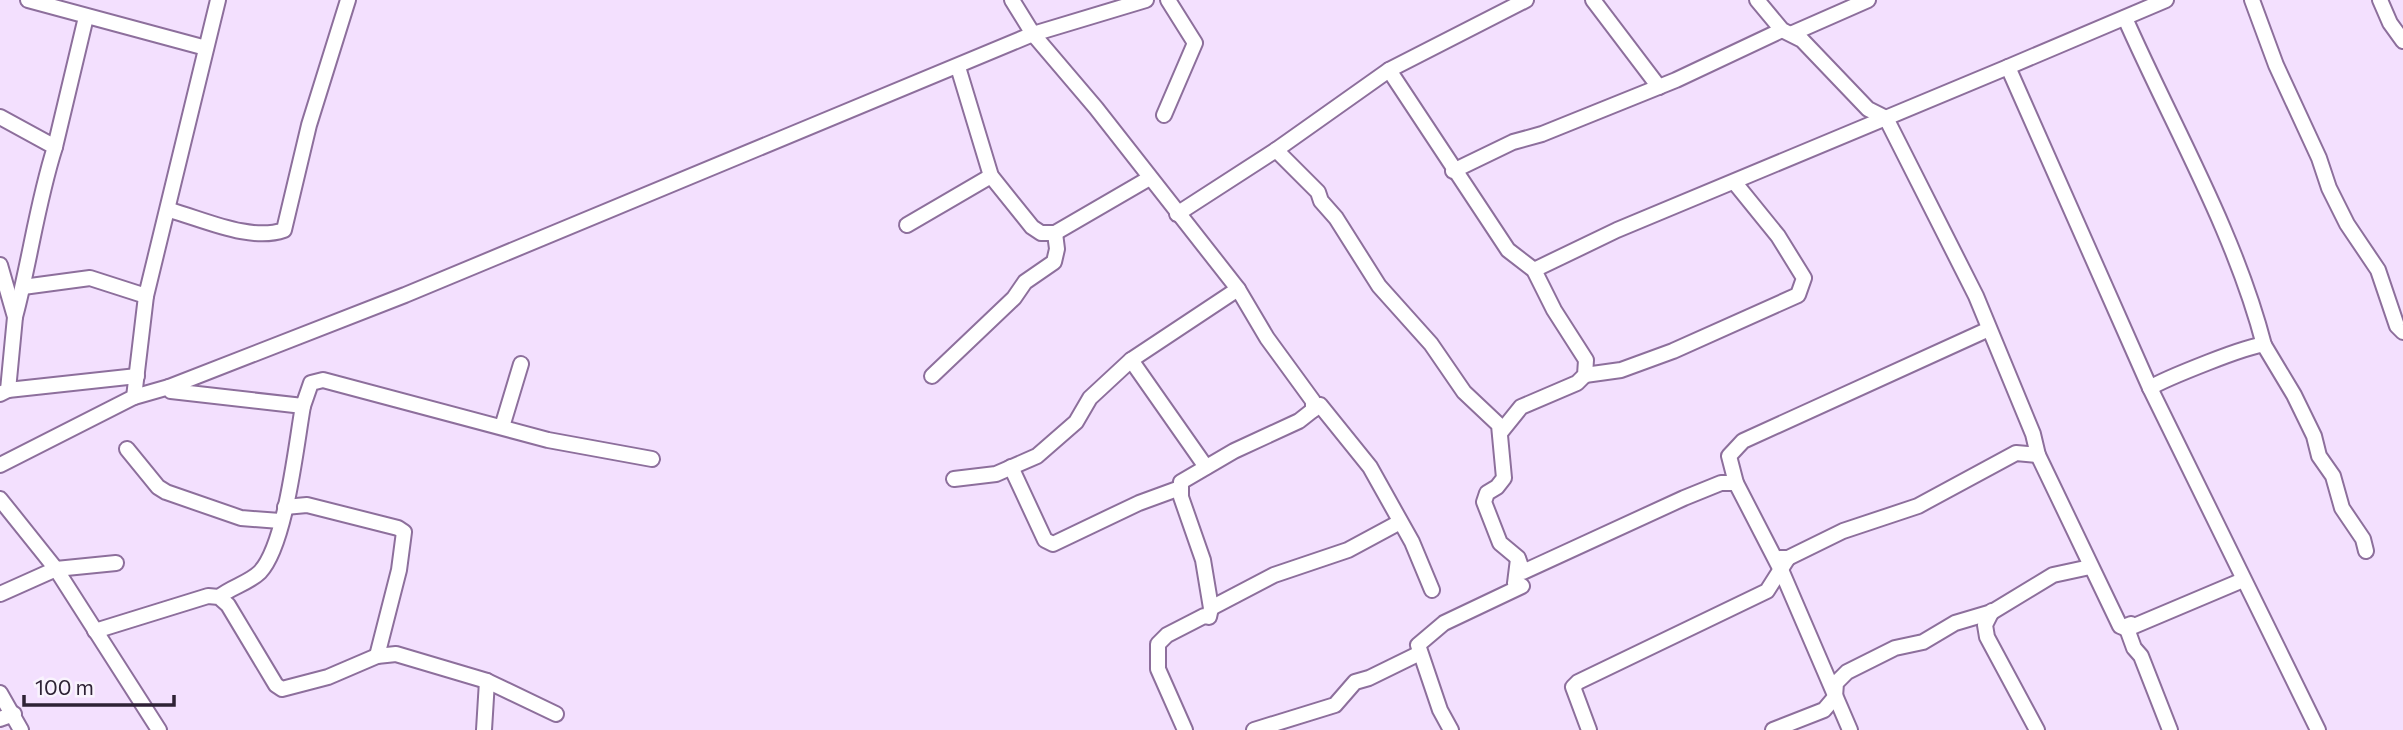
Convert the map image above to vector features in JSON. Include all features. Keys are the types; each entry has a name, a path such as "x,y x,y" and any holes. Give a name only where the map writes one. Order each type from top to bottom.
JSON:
{"street":[{"path":"27,0 206,48"},
{"path":"134,397 146,296 218,0"},
{"path":"169,210 242,230 273,234 284,230 309,125 348,0"},
{"path":"1012,0 1033,34 1096,108 1148,178 1238,289 1267,338 1308,391 1313,410"},
{"path":"0,465 134,397 169,387 405,295 1033,34 1146,0"},
{"path":"1164,115 1195,43 1168,0"},
{"path":"1177,214 1276,150 1388,70 1526,0"},
{"path":"1593,0 1659,87"},
{"path":"1757,0 1868,109 1886,118 1916,172 1989,329 2033,434 2038,455 2117,622 2126,626 2170,730"},
{"path":"1453,171 1513,142 1542,134 1868,0"},
{"path":"1534,270 1617,230 1735,183 2166,0"},
{"path":"2252,0 2276,65 2319,158 2329,188 2347,224 2378,271 2397,326 2403,332"},
{"path":"2381,0 2390,23 2403,41"},
{"path":"86,17 55,147 40,194 15,317 4,392 137,376"},
{"path":"2125,18 2225,230 2249,289 2264,345 2294,395 2314,436 2319,456 2333,476 2342,508 2362,539 2366,551"},
{"path":"958,67 991,176 1032,227 1041,233 1055,233 1148,178"},
{"path":"2008,67 2150,388 2318,730"},
{"path":"1388,70 1508,250 1534,270 1554,310 1586,360 1585,376"},
{"path":"0,117 55,147"},
{"path":"1276,150 1318,192 1321,201 1336,218 1379,286 1431,344 1464,392 1499,425 1504,478 1497,487 1487,493 1483,502 1500,542 1518,558 1522,572 1684,498 1721,483 1736,483"},
{"path":"907,225 991,176"},
{"path":"1500,433 1521,407 1577,383 1585,376 1621,370 1673,351 1798,295 1804,278 1778,236 1735,183"},
{"path":"932,376 1014,298 1025,282 1054,262 1057,249 1055,233"},
{"path":"0,265 15,317"},
{"path":"23,286 90,278 146,296"},
{"path":"954,479 996,474 1037,456 1076,422 1090,398 1130,360 1238,289"},
{"path":"1850,730 1782,572 1736,483 1730,456 1743,441 1989,329"},
{"path":"2150,388 2164,378 2223,359 2254,344 2264,345"},
{"path":"1130,360 1206,467"},
{"path":"502,427 521,364"},
{"path":"95,631 208,596 219,597 257,575 268,563 283,514 303,406 311,383 323,380 548,440 652,459"},
{"path":"169,387 171,391 303,406"},
{"path":"1185,730 1158,669 1158,644 1167,635 1204,616 1209,617 1211,607 1203,560 1180,488 1181,482 1206,467 1299,421 1321,405 1370,467 1412,542 1432,590"},
{"path":"127,449 158,487 166,492 241,518 283,514 307,505 398,528 404,532 399,570 377,656"},
{"path":"1772,557 1788,558 1843,531 1918,506 2016,453 2038,455"},
{"path":"1011,467 1045,540 1053,544 1139,503 1180,488"},
{"path":"0,499 56,569 159,730"},
{"path":"1211,607 1274,575 1348,550 1400,522"},
{"path":"1451,730 1440,710 1418,654 1418,645 1440,626 1522,586 1515,583 1518,558"},
{"path":"1589,730 1573,687 1578,682 1759,596 1774,585 1788,558"},
{"path":"0,594 56,569 116,563"},
{"path":"1773,730 1824,710 1835,696 1836,683 1847,672 1895,648 1923,642 1946,628 2009,604 2053,575 2090,567"},
{"path":"2126,626 2241,576"},
{"path":"219,597 228,605 276,685 282,689 328,677 377,656 396,654 487,681 556,714"},
{"path":"1992,611 1985,625 1987,637 2037,730"},
{"path":"1254,730 1335,705 1355,682 1418,654"},
{"path":"484,730 487,681"},
{"path":"0,693 7,717 21,730"}]}
